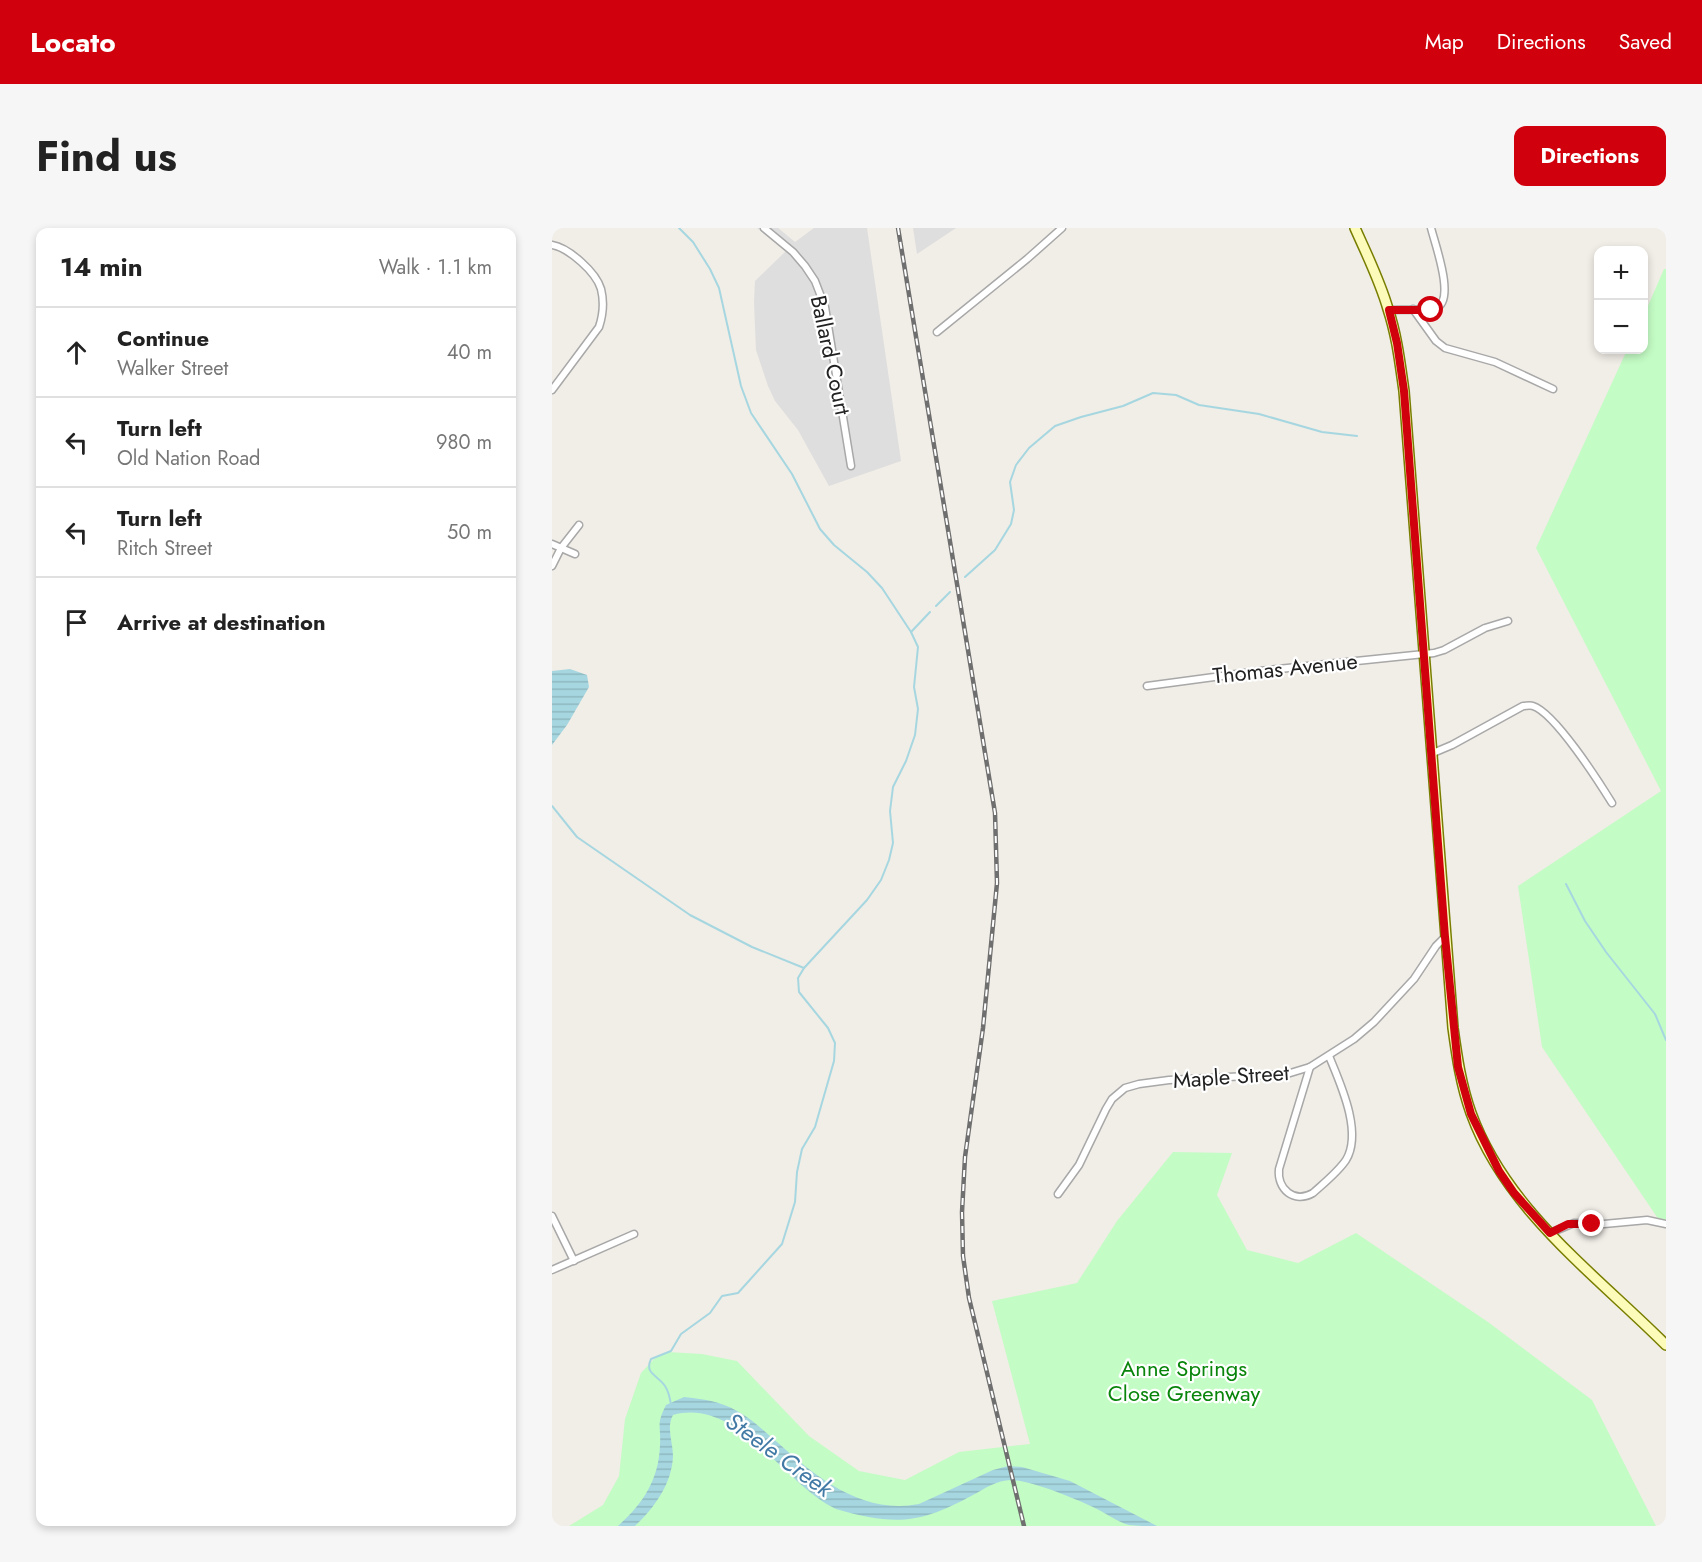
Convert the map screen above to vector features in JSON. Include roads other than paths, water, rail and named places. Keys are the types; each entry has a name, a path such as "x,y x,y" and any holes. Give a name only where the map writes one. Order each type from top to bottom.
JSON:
{"main road":[{"path":"1354,228 1380,284 1389,310 1397,343 1404,391 1445,937 1458,1067 1471,1114 1499,1171 1514,1193 1550,1233 1666,1345"}],"street":[{"name":"Ballard Court","path":"764,228 793,252 805,266 815,281 825,307 851,466"},
{"path":"937,332 1062,228"},
{"path":"1389,310 1436,309 1443,303 1446,294 1431,228"},
{"path":"552,245 573,254 593,275 600,287 603,301 599,327 552,390"},
{"path":"1413,309 1436,341 1445,348 1495,362 1552,389"},
{"path":"552,566 561,548 579,525"},
{"path":"552,543 575,554"},
{"name":"Thomas Avenue","path":"1147,686 1204,677 1444,650 1485,628 1508,621"},
{"path":"1432,753 1452,745 1523,706 1533,706 1550,719 1575,747 1612,803"},
{"name":"Maple Street","path":"1058,1194 1079,1165 1112,1099 1125,1088 1170,1080 1287,1074 1310,1067 1329,1056 1367,1027 1414,980 1436,946 1445,937"},
{"path":"1310,1067 1279,1169 1279,1182 1283,1189 1293,1196 1307,1196 1313,1193 1347,1158 1351,1144 1348,1112 1329,1056"},
{"path":"552,1216 574,1261"},
{"path":"1550,1233 1574,1223 1604,1224 1647,1220 1666,1224"},
{"path":"552,1270 634,1234"}],"water":[{"path":"570,669 587,675 589,687 567,725 552,745 552,671"},
{"name":"Steele Creek","path":"684,1397 718,1403 737,1411 753,1421 824,1480 859,1498 878,1504 898,1506 919,1504 993,1470 1008,1466 1022,1467 1070,1481 1157,1526 1129,1525 1067,1496 1030,1483 1011,1480 996,1483 954,1505 922,1517 891,1520 836,1509 798,1482 739,1431 719,1419 697,1413 673,1415 670,1430 673,1456 666,1486 649,1511 635,1526 618,1526 642,1500 653,1480 659,1457 660,1421 666,1405"}],"waterway":[{"path":"671,1405 665,1386 649,1368 651,1359 671,1351 681,1334 710,1313 722,1296 738,1293 782,1244 795,1202 797,1172 802,1149 815,1127 834,1061 835,1043 828,1028 799,992 798,978 804,968 867,900 881,880 893,843 890,811 893,787 906,761 915,735 918,709 914,687 918,647 911,632 882,588 867,572 834,545 820,529 792,474 751,413 741,386 719,288 693,242 679,228"},
{"path":"965,577 995,550 1011,524 1014,510 1010,482 1016,465 1029,448 1055,426 1123,406 1153,393 1176,395 1199,405 1259,414 1322,432 1357,436"},
{"path":"936,606 950,592"},
{"path":"911,632 930,612"},
{"path":"552,806 577,837 690,915 752,947 804,968"},
{"path":"1566,884 1585,921 1606,952 1655,1014 1666,1040"}],"railway":[{"path":"898,228 995,813 997,883 983,1028 965,1157 962,1212 963,1256 969,1298 1024,1526"}],"park label":[{"name":"Anne Springs Close Greenway","path":"1184,1380"}]}
